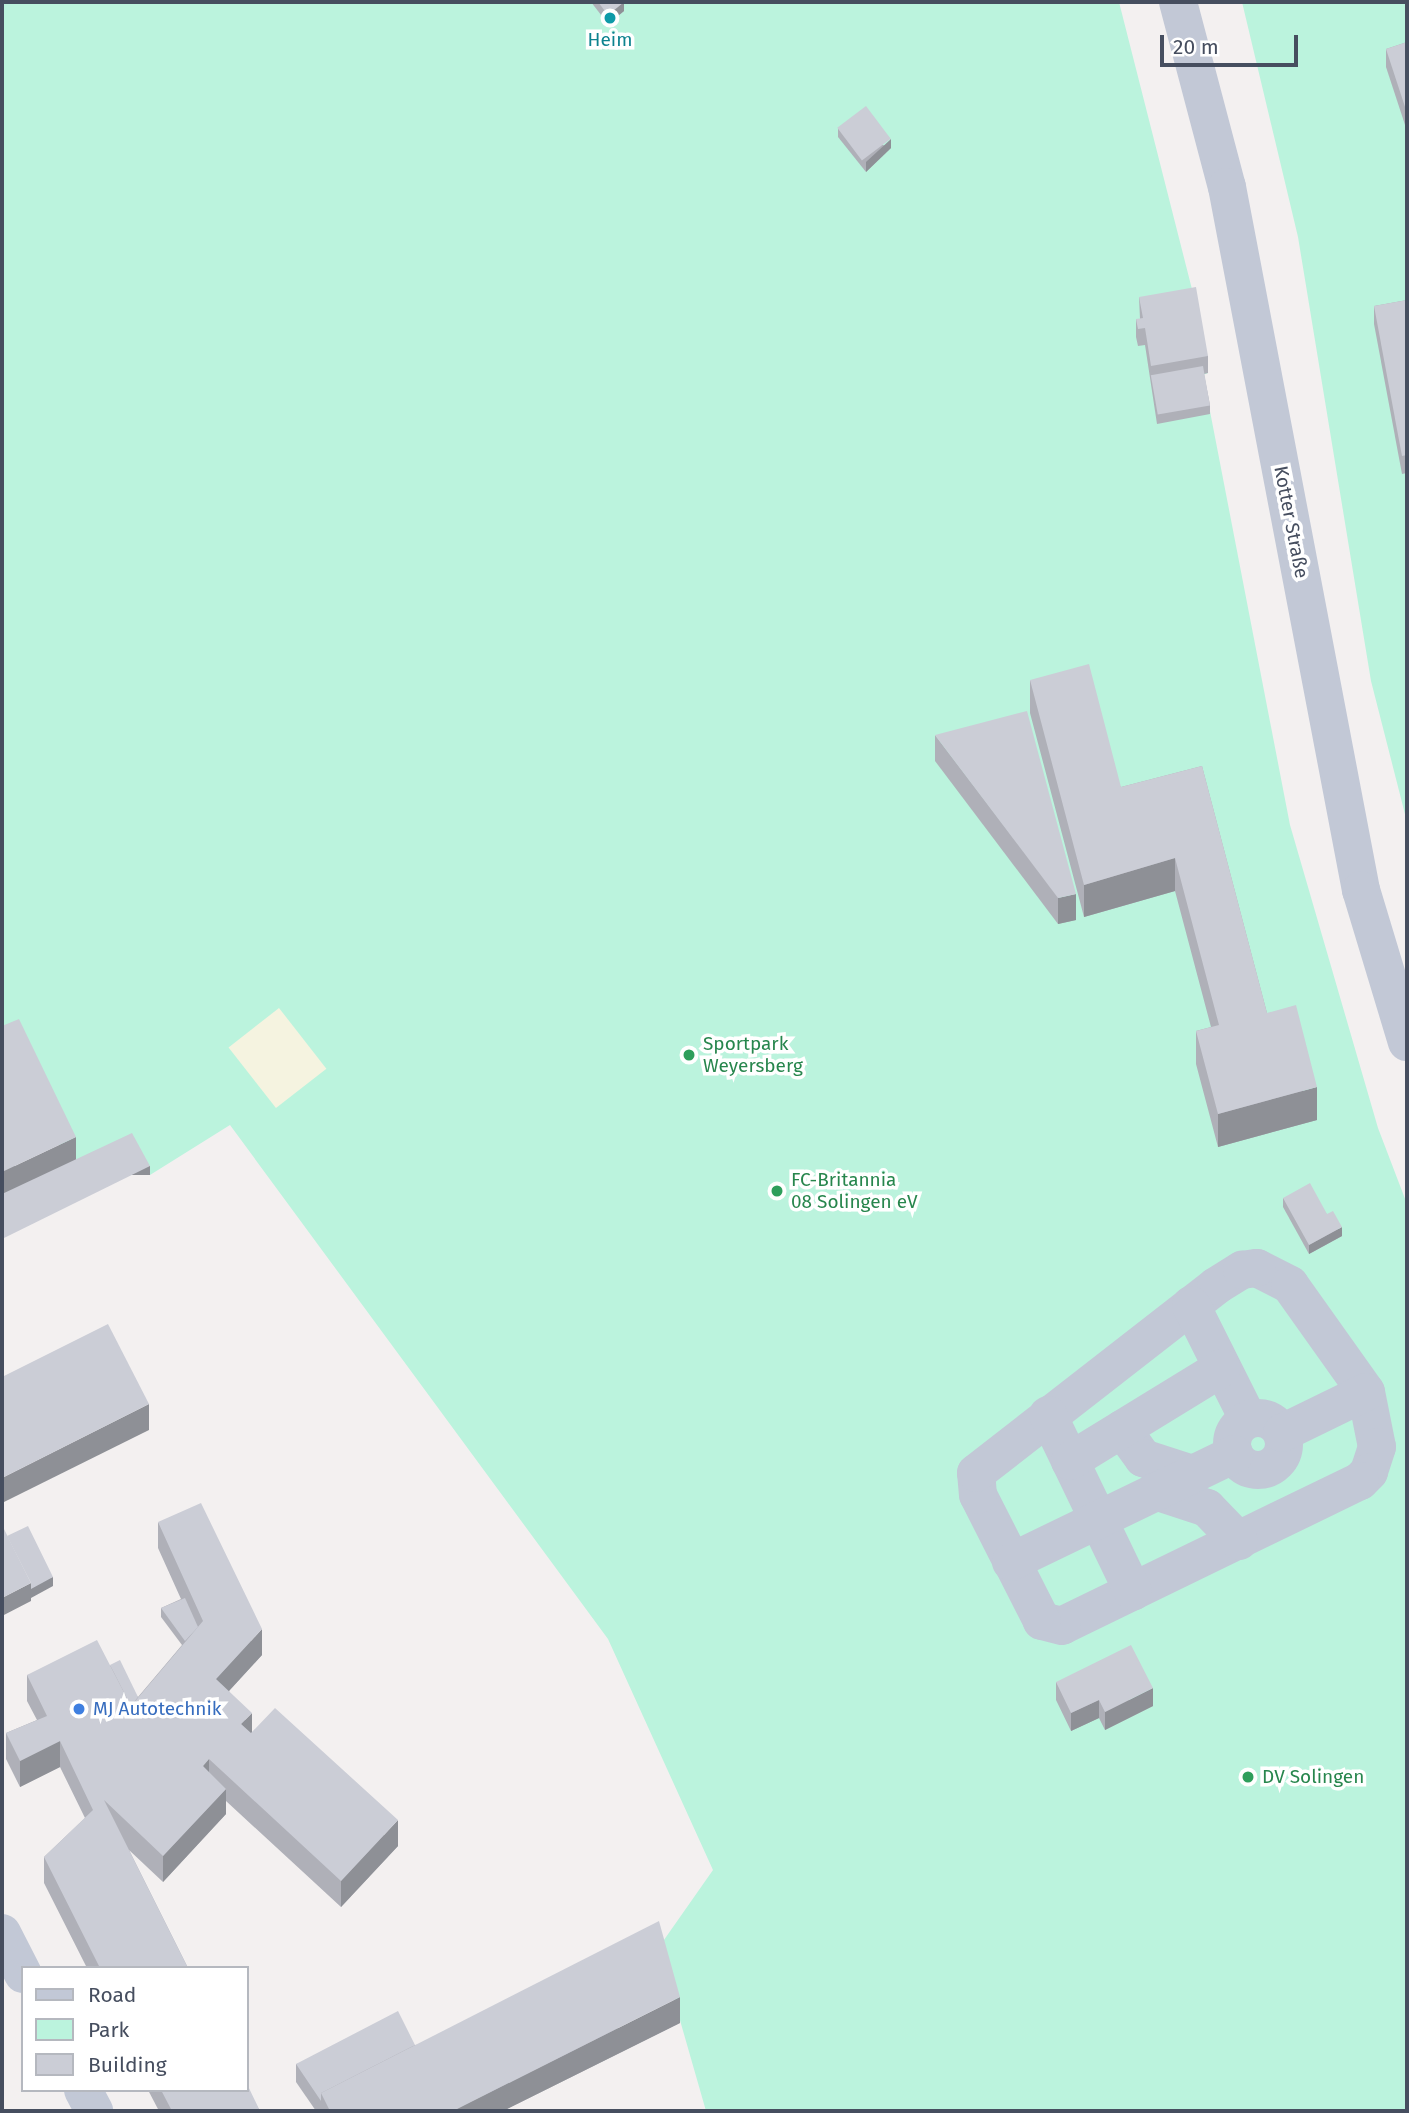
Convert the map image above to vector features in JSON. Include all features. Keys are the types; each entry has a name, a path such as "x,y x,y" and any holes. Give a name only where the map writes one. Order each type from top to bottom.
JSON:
{"street":[{"name":"Kotter Straße","path":"1178,2 1227,187 1362,890 1407,1042"},
{"path":"1257,1268 1278,1275 1332,1340 1366,1392 1377,1447 1369,1472 1360,1482 1062,1626 1052,1627 1035,1612 978,1495 976,1473 1191,1305 1242,1270 1257,1268"},
{"path":"1191,1305 1248,1419"},
{"path":"1070,1461 1222,1368"},
{"path":"1283,1433 1366,1392"},
{"path":"1048,1415 1133,1592"},
{"path":"1248,1419 1272,1420 1283,1433 1284,1449 1269,1468"},
{"path":"1248,1419 1232,1437 1234,1454 1245,1466 1269,1468"},
{"path":"1122,1429 1143,1458 1192,1474"},
{"path":"1011,1562 1234,1454"},
{"path":"1269,1468 1290,1515"},
{"path":"1155,1491 1207,1508 1239,1541"},
{"path":"2,1933 21,1970"},
{"path":"84,2092 94,2111"}],"green space":[{"name":"Sportpark Weyersberg","path":"2,2 1119,2 1196,305 1208,373 1203,375 1290,825 1378,1128 1407,1204 1407,2111 706,2111 659,1947 713,1870 608,1639 230,1125 150,1175 76,1170 2,1059"},
{"path":"1242,2 1407,2 1407,822 1371,681 1298,237"}],"sand":[{"path":"279,1008 326,1069 276,1108 229,1047"}],"building":[{"path":"598,2 624,2 608,15"},
{"path":"1407,42 1407,113 1386,49"},
{"path":"866,106 891,139 862,160 837,128"},
{"path":"1196,287 1208,356 1151,366 1145,328 1138,329 1136,319 1143,318 1139,297"},
{"path":"1407,300 1407,455 1402,456 1374,306"},
{"path":"1203,366 1210,405 1158,415 1151,375"},
{"path":"1089,664 1121,787 1202,766 1267,1013 1296,1005 1317,1087 1218,1114 1196,1031 1219,1025 1175,858 1084,885 1030,680"},
{"path":"1027,711 1076,894 1058,898 935,735"},
{"path":"19,1019 76,1137 2,1172 2,1026"},
{"path":"132,1133 150,1166 2,1239 2,1194"},
{"path":"1310,1183 1327,1214 1333,1211 1342,1227 1309,1245 1283,1198"},
{"path":"108,1324 149,1404 2,1478 2,1377"},
{"path":"201,1503 262,1629 216,1679 252,1713 241,1724 251,1733 275,1708 398,1820 341,1881 209,1759 203,1766 226,1789 163,1856 104,1800 187,1966 99,1966 44,1857 93,1810 60,1741 20,1761 6,1733 47,1716 27,1675 97,1640 131,1706 203,1621 158,1522"},
{"path":"28,1526 53,1577 31,1589 31,1583 7,1536"},
{"path":"4,1529 31,1583 2,1598 2,1530"},
{"path":"185,1598 198,1627 185,1641 161,1608"},
{"path":"1131,1645 1153,1688 1105,1712 1099,1700 1071,1713 1056,1682"},
{"path":"120,1660 138,1697 131,1706 110,1665"},
{"path":"659,1921 680,1997 453,2111 330,2111 321,2093"},
{"path":"398,2011 415,2045 321,2093 321,2101 296,2064"},
{"path":"248,2086 260,2111 172,2111 162,2092 248,2092"}],"place":[{"name":"Heim","path":"610,18"},
{"name":"Sportpark Weyersberg","path":"689,1055"},
{"name":"FC-Britannia 08 Solingen eV","path":"777,1191"},
{"name":"MJ Autotechnik","path":"79,1709"},
{"name":"DV Solingen","path":"1248,1777"}]}
